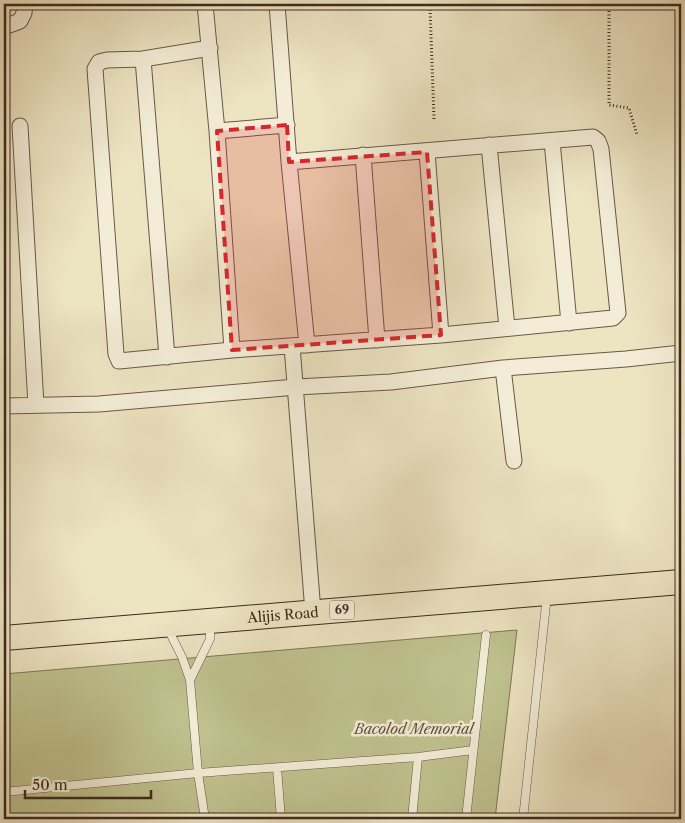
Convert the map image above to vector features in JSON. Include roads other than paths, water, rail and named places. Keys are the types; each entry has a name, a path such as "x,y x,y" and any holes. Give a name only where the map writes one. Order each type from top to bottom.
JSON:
{"main road":[{"name":"Alijis Road","path":"4,638 681,582"}],"street":[{"path":"4,27 20,21 24,13 25,4"},
{"path":"205,4 217,130 232,350"},
{"path":"277,4 287,125 299,345 296,388 313,612"},
{"path":"210,48 143,60 106,60 99,62 95,70 116,354 119,361 128,362 232,350 441,335 569,323 613,318 618,313 602,149 598,141 593,137 289,162"},
{"path":"143,60 167,357"},
{"path":"217,130 287,125"},
{"path":"20,126 36,406"},
{"path":"552,141 569,323"},
{"path":"489,145 507,328"},
{"path":"427,152 441,335"},
{"path":"363,155 377,340"},
{"path":"4,406 100,404 391,382 503,368 681,353"},
{"path":"503,368 514,461"}],"lane":[{"path":"524,819 548,593"},
{"path":"190,680 210,639 210,622"},
{"path":"166,625 182,657 190,680 198,774 205,819"},
{"path":"466,819 486,634"},
{"path":"4,792 198,774 418,757 473,750"},
{"path":"412,819 418,757"},
{"path":"277,768 281,819"}],"park label":[{"name":"Bacolod Memorial","path":"414,729"}]}
